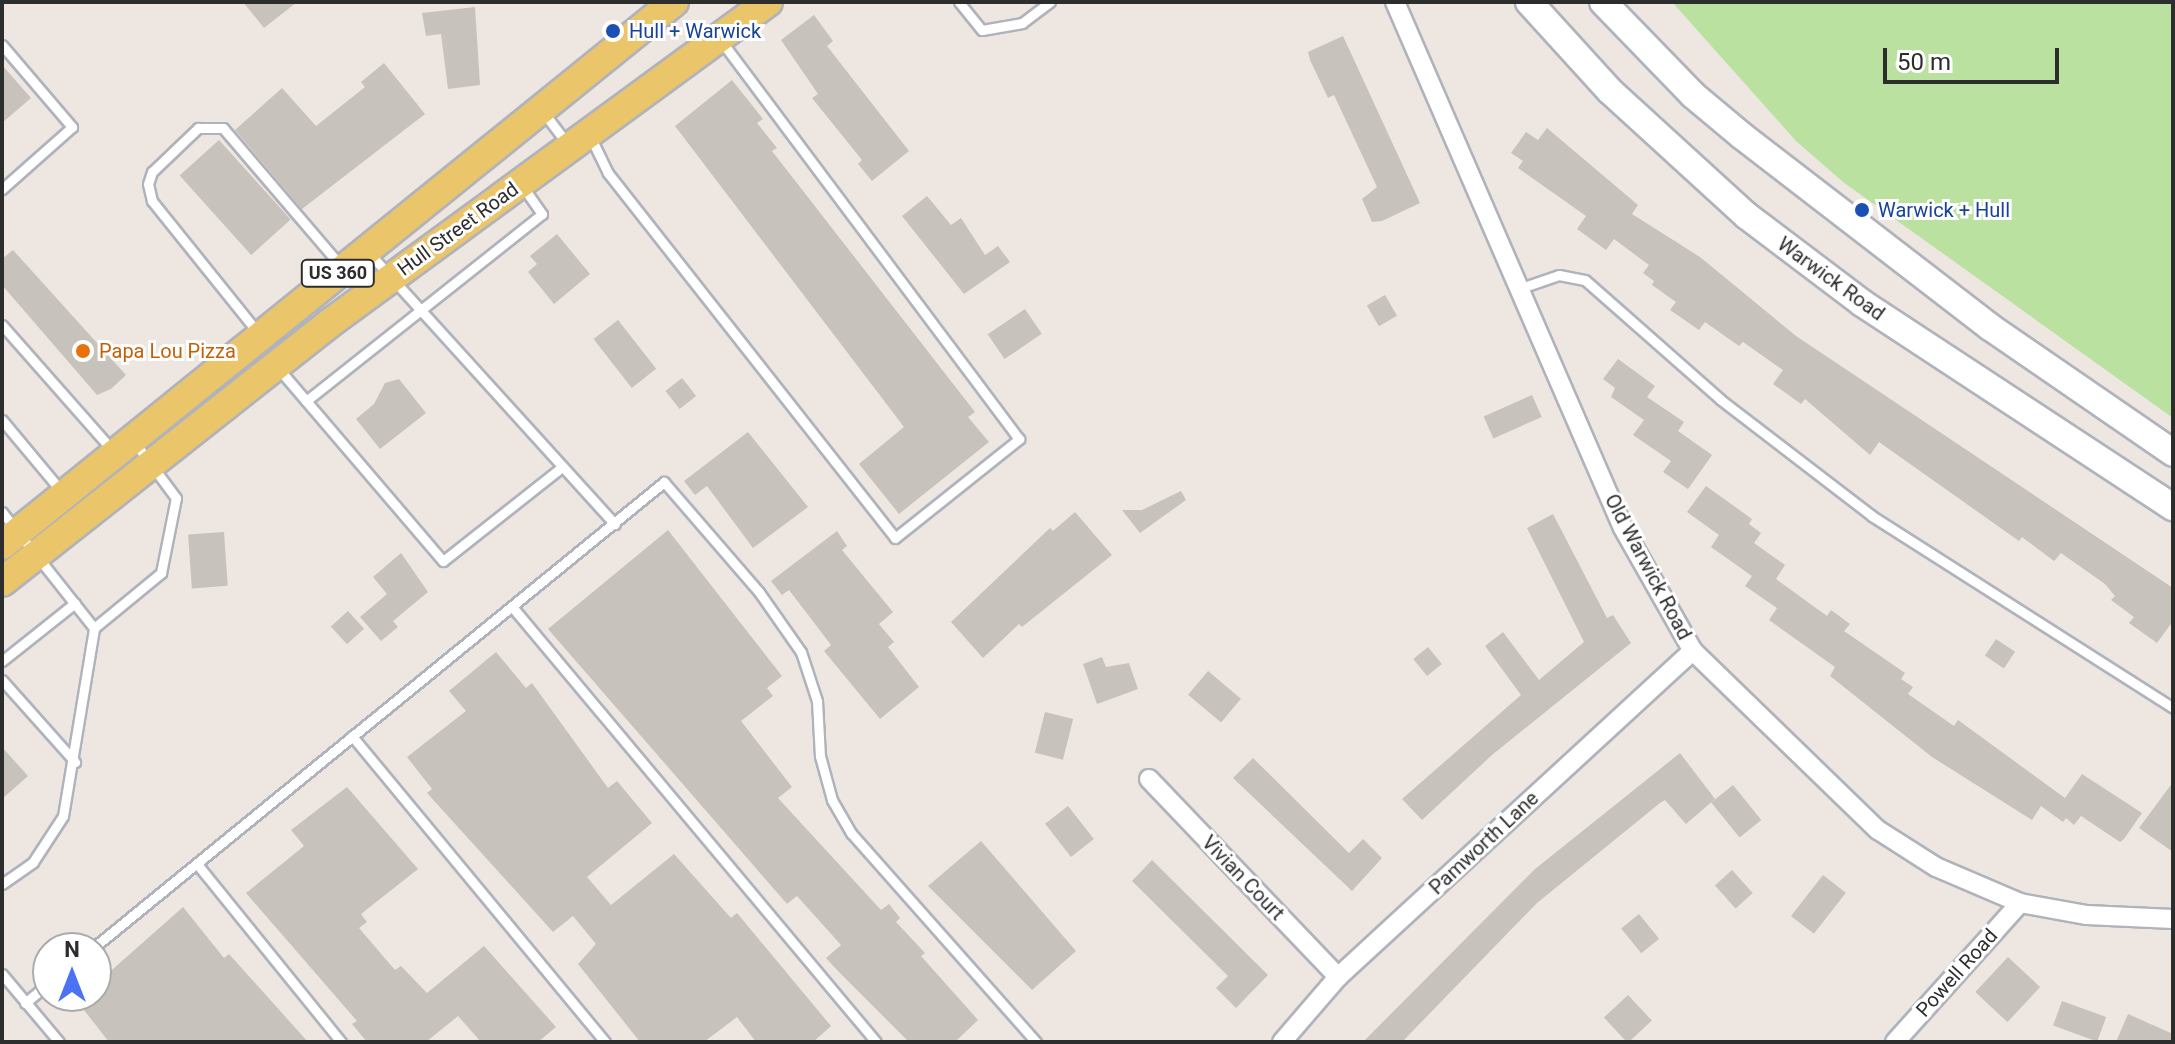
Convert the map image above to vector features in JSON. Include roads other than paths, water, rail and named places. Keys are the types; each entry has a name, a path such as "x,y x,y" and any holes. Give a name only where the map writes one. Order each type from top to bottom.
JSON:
{"main road":[{"name":"Hull Street Road","path":"7,529 64,495 674,2"},
{"name":"Warwick Road","path":"1529,2 1610,91 1747,216 1862,303 2173,507"},
{"path":"1603,2 1742,136 1990,327 2173,453"},
{"name":"Hull Street Road","path":"2,582 276,365 719,38 760,4"}],"street":[{"name":"Old Warwick Road","path":"1395,2 1623,528 1693,651 1878,830 1936,867 2020,903 2087,915 2173,919"},
{"name":"Pamworth Lane","path":"1282,1042 1338,977 1693,651"},
{"name":"Vivian Court","path":"1149,779 1338,977"},
{"name":"Powell Road","path":"1895,1042 2020,903"}],"lane":[{"path":"959,2 982,30 1022,23 1050,2"},
{"path":"542,110 579,140 615,182 895,538 1019,439 719,38"},
{"path":"2,45 72,127 2,189"},
{"path":"260,335 152,201 148,184 152,172 198,128 223,128 343,269"},
{"path":"306,401 542,214 521,183"},
{"path":"367,250 615,524"},
{"path":"1521,288 1559,275 1585,280 1721,400 1872,516 2173,708"},
{"path":"2,325 123,446 151,463 176,498 161,573 94,628 75,762 63,816 33,862 2,884"},
{"path":"276,365 443,561 562,467"},
{"path":"2,420 64,495"},
{"path":"112,933 352,736 514,609 664,482 759,592 801,652 817,701 820,756 832,800 852,834 1036,1042"},
{"path":"7,529 37,554 94,628"},
{"path":"2,661 75,603"},
{"path":"514,609 876,1042"},
{"path":"2,680 75,762"},
{"path":"352,736 605,1042"},
{"path":"197,864 341,1042"},
{"path":"2,974 59,1042"},
{"path":"25,1003 32,997"}],"place":[{"name":"Hull + Warwick","path":"613,31"},
{"name":"Warwick + Hull","path":"1862,210"},
{"name":"Papa Lou Pizza","path":"83,351"}]}
